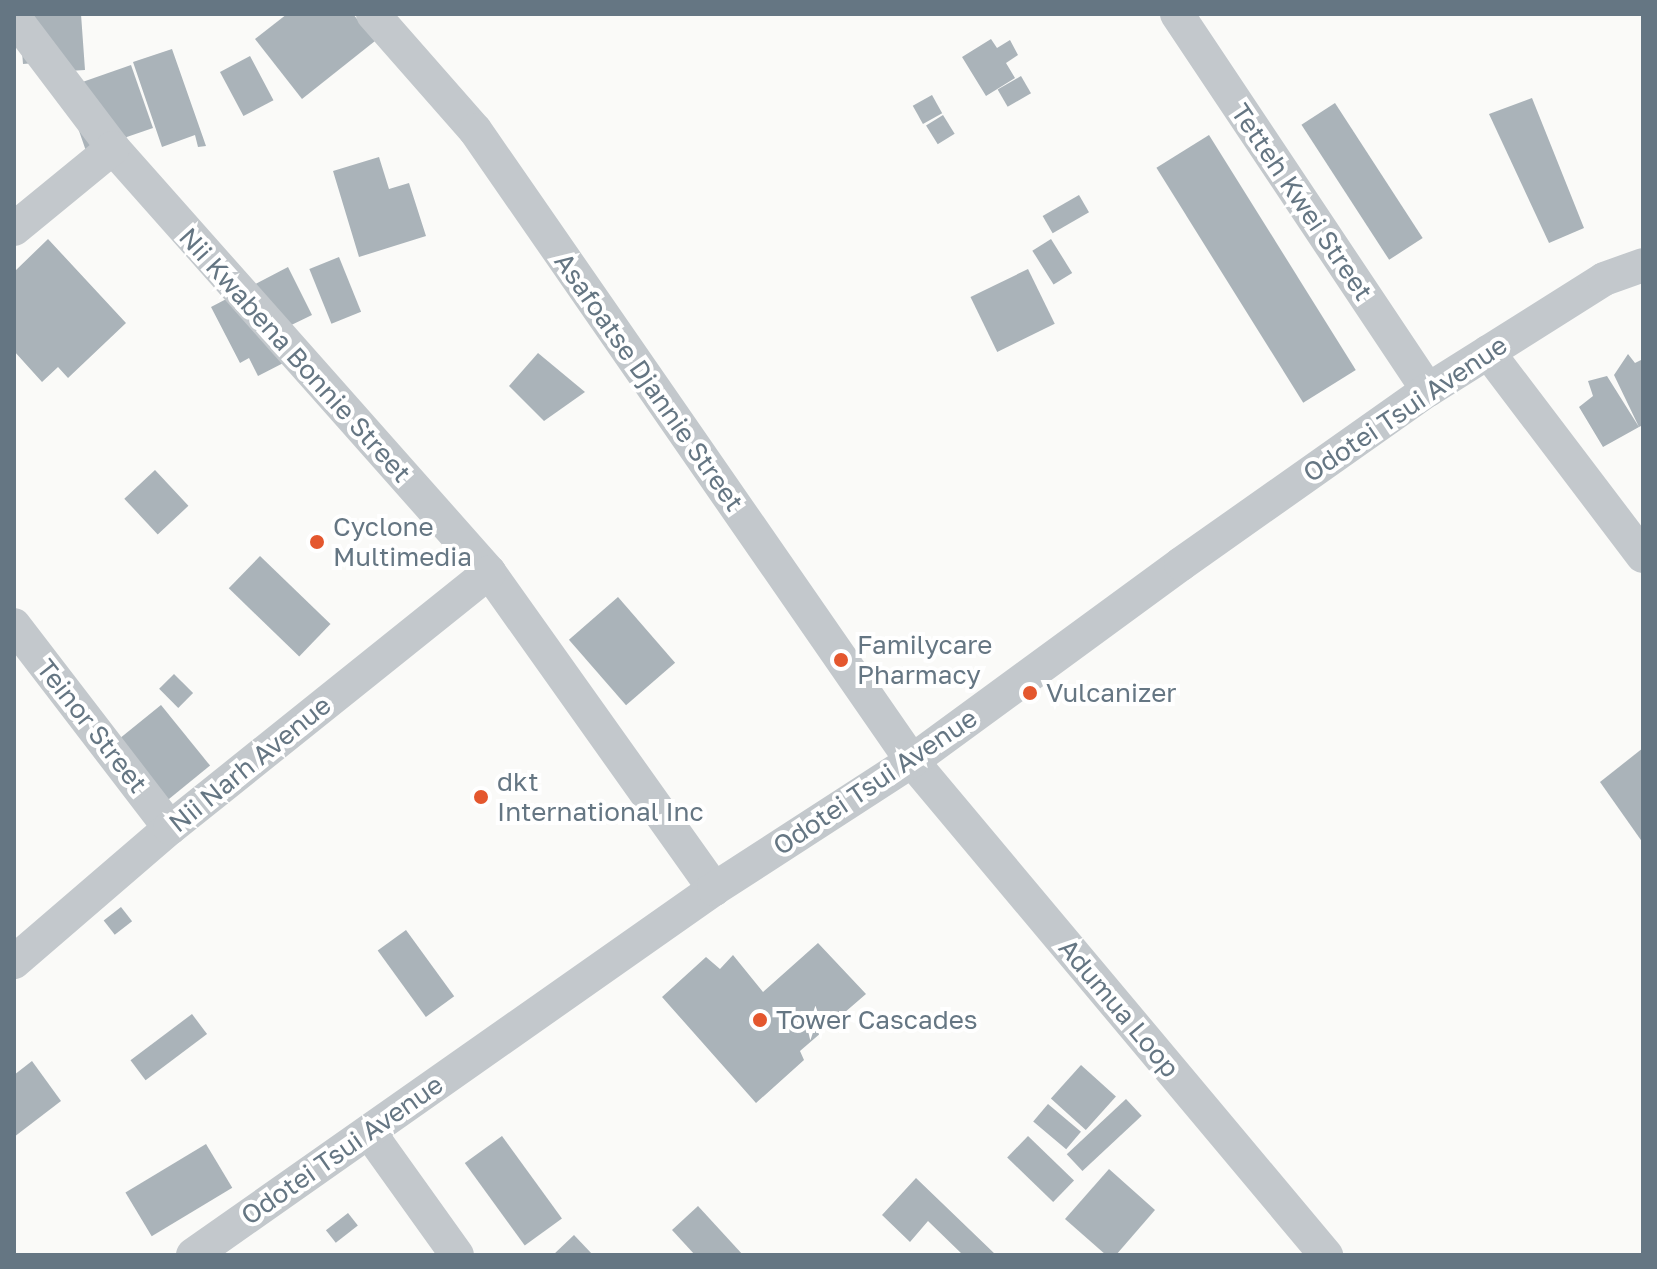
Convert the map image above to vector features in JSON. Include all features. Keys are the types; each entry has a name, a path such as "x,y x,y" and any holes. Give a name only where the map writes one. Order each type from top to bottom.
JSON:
{"street":[{"name":"Asafoatse Djannie Street","path":"373,14 475,130 912,761"},
{"name":"Tetteh Kwei Street","path":"1177,14 1428,390"},
{"name":"Nii Kwabena Bonnie Street","path":"14,17 113,148 489,572 714,889"},
{"path":"14,229 113,148"},
{"name":"Odotei Tsui Avenue","path":"193,1255 714,889 912,761 1181,564 1428,390 1604,279 1643,265"},
{"path":"1488,352 1643,556"},
{"name":"Nii Narh Avenue","path":"14,962 170,828 489,572"},
{"name":"Teinor Street","path":"14,625 170,828"},
{"name":"Adumua Loop","path":"912,761 1326,1255"},
{"path":"369,1132 457,1255"}],"building":[{"path":"19,14 81,14 85,70 36,73 35,63 23,64"},
{"path":"287,14 353,14 375,41 302,99 255,39"},
{"path":"991,39 997,48 1010,40 1018,55 1006,63 1015,78 986,96 962,57"},
{"path":"172,49 206,146 198,147 195,135 162,147 133,62"},
{"path":"250,56 273,100 243,116 220,72"},
{"path":"131,65 153,128 86,151 68,99 71,86"},
{"path":"1021,76 1031,93 1008,107 998,90"},
{"path":"932,95 942,113 923,124 913,106"},
{"path":"1532,98 1584,228 1549,243 1489,114"},
{"path":"1335,103 1423,238 1389,260 1301,125"},
{"path":"943,115 955,134 938,144 926,126"},
{"path":"1209,135 1356,370 1303,403 1156,168"},
{"path":"379,157 389,189 409,183 426,236 359,257 333,171"},
{"path":"1079,195 1089,212 1053,233 1043,216"},
{"path":"48,239 126,323 68,378 58,367 42,382 14,351 14,272"},
{"path":"1051,239 1072,273 1054,285 1032,251"},
{"path":"339,257 361,312 331,324 309,269"},
{"path":"288,267 312,315 281,330 295,357 258,376 249,358 240,363 211,307"},
{"path":"1028,269 1055,324 997,352 970,297"},
{"path":"538,353 585,392 544,421 509,386"},
{"path":"1628,354 1635,363 1643,359 1643,425 1639,427 1614,375"},
{"path":"1607,376 1639,427 1603,447 1579,407 1593,396 1588,381"},
{"path":"155,470 188,506 158,534 124,499"},
{"path":"260,556 330,624 299,656 229,588"},
{"path":"618,597 675,663 626,705 569,640"},
{"path":"174,674 193,693 178,708 159,689"},
{"path":"161,705 210,766 163,803 114,743"},
{"path":"1643,748 1643,843 1600,782"},
{"path":"121,907 132,921 115,935 104,921"},
{"path":"406,930 454,996 426,1017 378,951"},
{"name":"Tower Cascades","path":"818,943 866,994 800,1051 804,1060 756,1103 662,997 706,957 720,969 733,955 763,992"},
{"path":"192,1014 207,1034 146,1080 131,1060"},
{"path":"32,1061 61,1101 14,1137 14,1075"},
{"path":"1081,1065 1116,1096 1086,1130 1051,1098"},
{"path":"1126,1099 1142,1116 1082,1171 1067,1154"},
{"path":"1048,1104 1081,1132 1066,1149 1033,1122"},
{"path":"502,1136 562,1219 525,1246 465,1163"},
{"path":"1028,1136 1074,1180 1053,1202 1007,1158"},
{"path":"206,1144 232,1188 152,1236 125,1192"},
{"path":"1109,1169 1155,1210 1116,1255 1106,1255 1065,1219"},
{"path":"916,1178 996,1255 963,1255 928,1221 910,1242 882,1215"},
{"path":"698,1206 743,1255 695,1255 672,1230"},
{"path":"348,1213 358,1226 336,1243 326,1230"},
{"path":"574,1235 593,1255 553,1255"}],"place":[{"name":"Cyclone Multimedia","path":"317,542"},
{"name":"Familycare Pharmacy","path":"841,660"},
{"name":"Vulcanizer","path":"1030,693"},
{"name":"dkt International Inc","path":"481,797"},
{"name":"Tower Cascades","path":"760,1020"}]}
